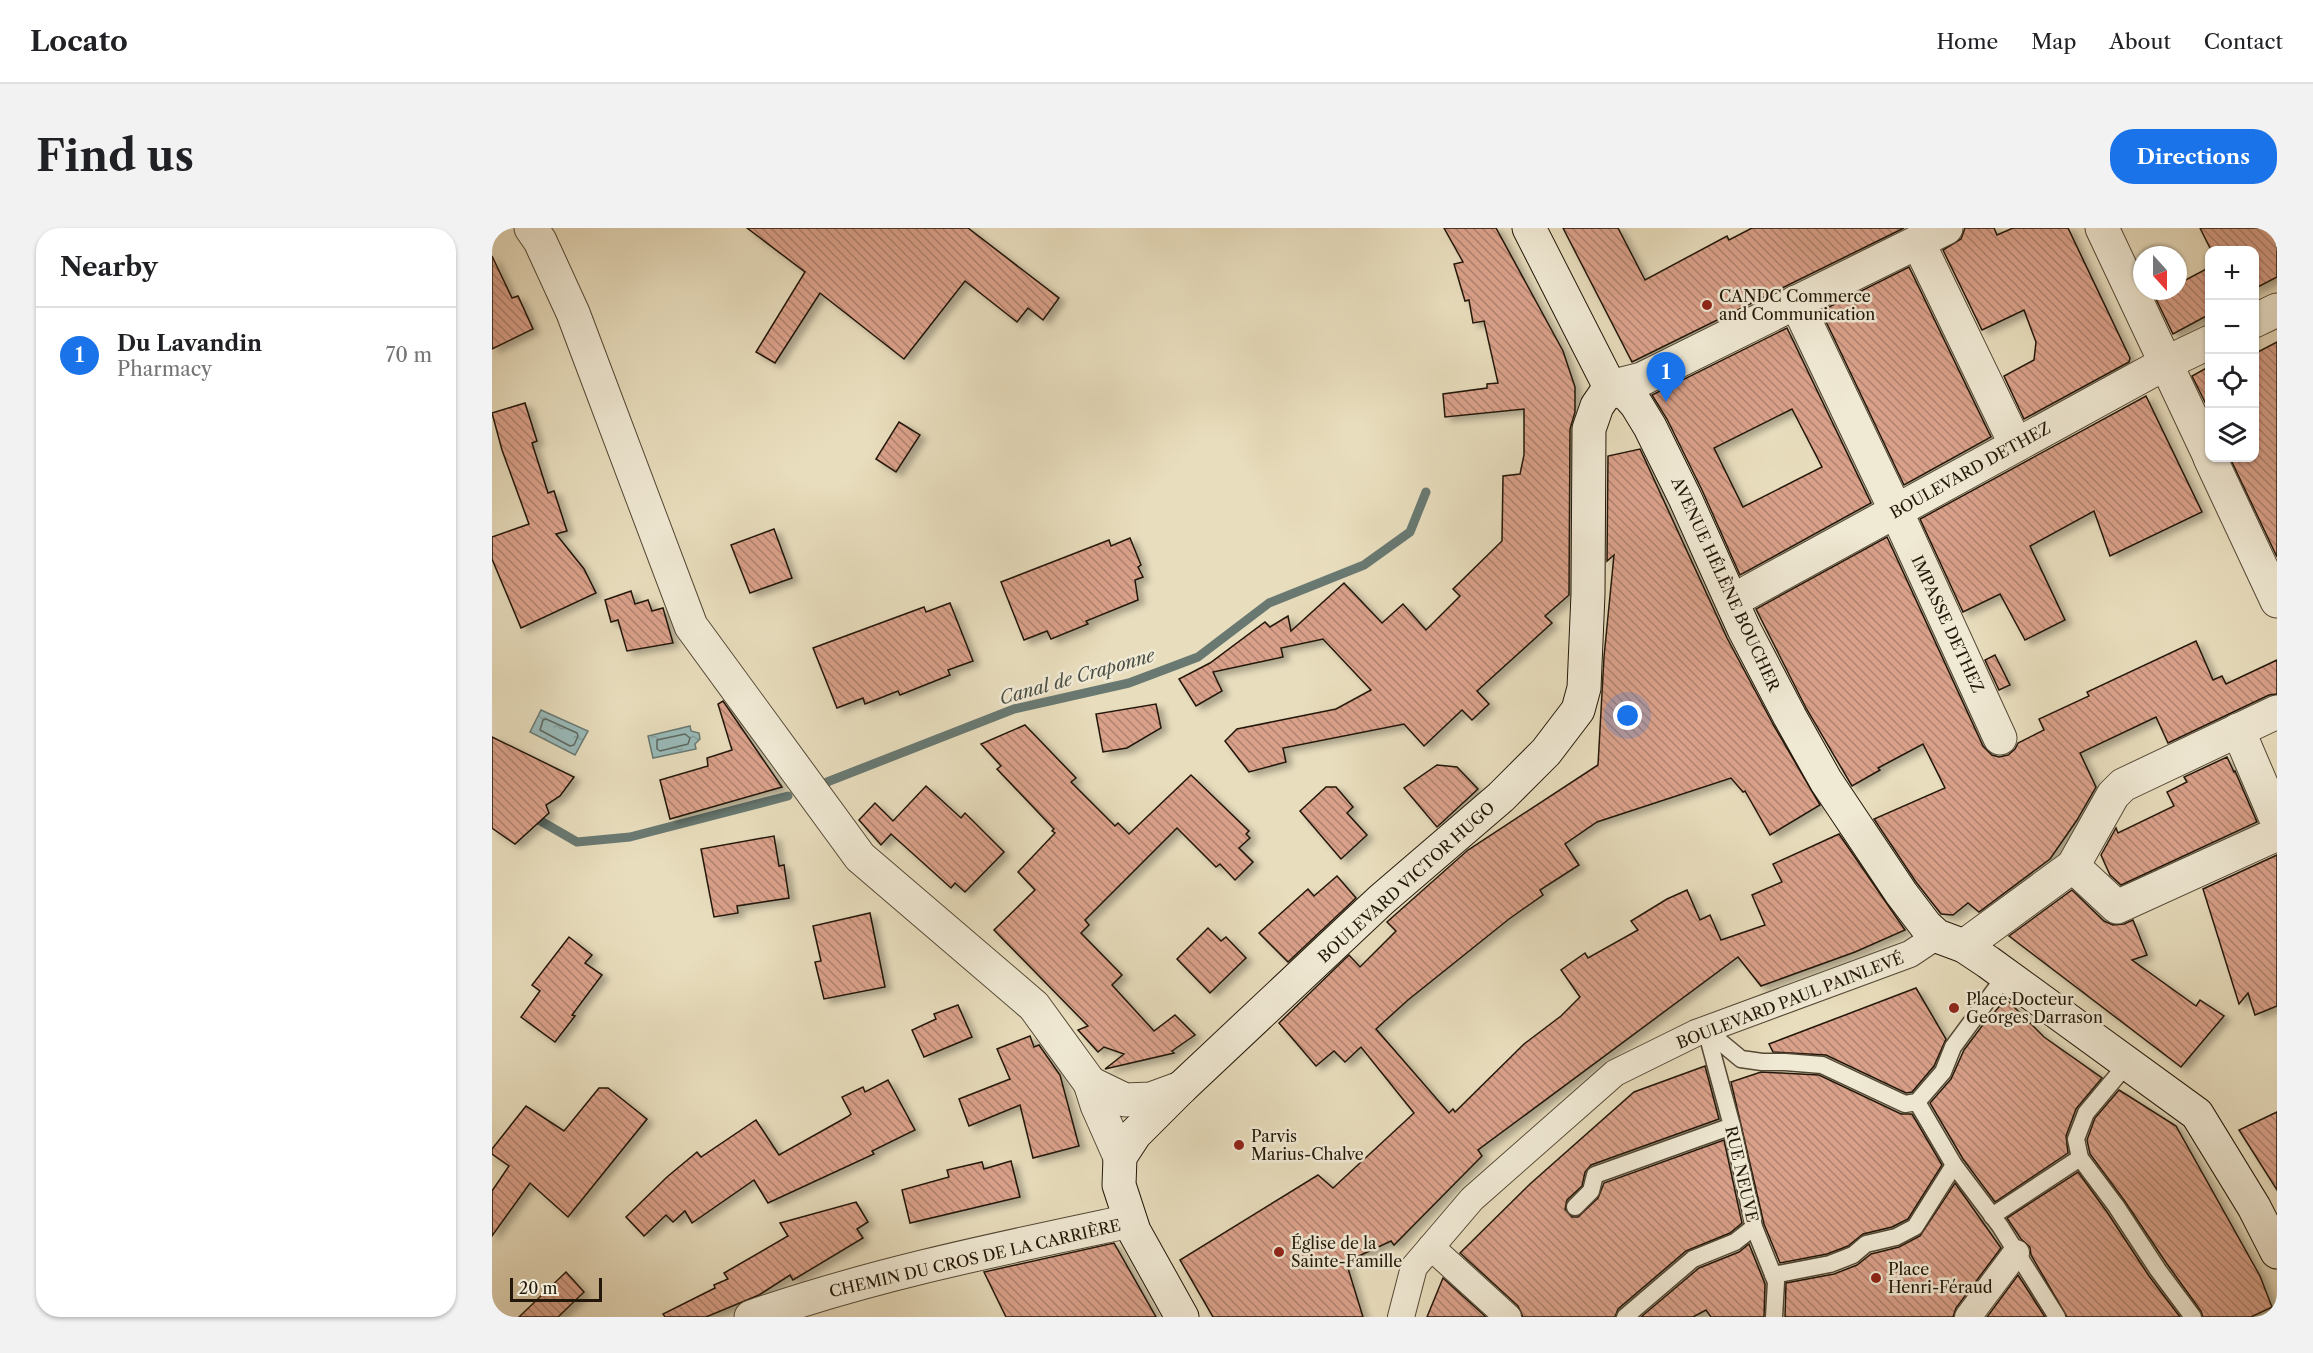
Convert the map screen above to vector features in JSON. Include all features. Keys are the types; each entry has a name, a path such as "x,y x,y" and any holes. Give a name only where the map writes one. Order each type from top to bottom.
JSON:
{"street":[{"path":"531,228 540,241 573,313 691,626 860,857 1034,1006 1090,1083 1097,1105 1120,1156 1119,1185 1130,1221 1182,1317"},
{"path":"1529,228 1610,387 1642,379 1932,235 2016,445"},
{"path":"2102,228 2205,446"},
{"name":"IMPASSE DETHEZ","path":"1796,302 1896,511 2000,738"},
{"path":"2259,319 2277,310"},
{"name":"BOULEVARD DETHEZ","path":"1732,601 2166,363 2205,344"},
{"name":"AVENUE HÉLÈNE BOUCHER","path":"1610,387 1628,395 1645,419 1790,717 1826,781 1901,893 1950,941 2006,975 2197,1114 2254,1207 2277,1252"},
{"name":"BOULEVARD VICTOR HUGO","path":"1120,1156 1135,1134 1181,1088 1381,900 1501,797 1546,752 1578,710 1584,688 1588,594 1589,429 1597,406 1610,387"},
{"path":"2212,462 2277,601"},
{"path":"1950,941 2073,866 2113,795 2123,785 2277,712"},
{"path":"2238,730 2277,820"},
{"path":"2073,866 2117,907 2277,834"},
{"name":"BOULEVARD PAUL PAINLEVÉ","path":"1401,1317 1414,1267 1472,1199 1615,1073 1706,1030 1950,941"},
{"path":"1090,1083 1125,1100 1151,1099 1181,1088"},
{"name":"CHEMIN DU CROS DE LA CARRIÈRE","path":"751,1317 822,1293 1130,1221"},
{"path":"1431,1247 1508,1317"},
{"path":"1968,1317 2016,1253"}],"lane":[{"path":"1706,1030 1741,1059 1822,1065 1905,1104 1917,1102 1943,1072 1953,1047 2006,975"},
{"name":"RUE NEUVE","path":"1706,1030 1732,1126 1754,1227 1776,1282 1774,1317"},
{"path":"2127,1064 2086,1113 2076,1139 2080,1158 2193,1317"},
{"path":"1917,1102 1954,1165 1992,1216 2057,1317"},
{"path":"1575,1207 1591,1191 1595,1175 1732,1126"},
{"path":"1992,1216 2080,1158"},
{"path":"1773,1275 1830,1264 1853,1255 1866,1244 1896,1238 1915,1227 1954,1165"},
{"path":"1625,1317 1693,1259 1735,1242 1754,1227"}],"water":[{"path":"541,710 588,731 575,755 530,732"},
{"path":"690,726 691,731 699,733 700,739 695,744 696,749 653,758 648,736"}],"building":[{"path":"747,228 968,228 1059,298 1043,320 1028,308 1017,322 965,281 904,359 820,293 775,363 756,352 805,272"},
{"path":"1444,228 1496,228 1563,351 1575,387 1575,412 1570,429 1569,595 1545,616 1552,623 1477,691 1489,704 1472,720 1462,710 1424,746 1404,724 1283,748 1286,762 1249,772 1225,741 1237,729 1336,709 1371,690 1323,639 1281,648 1283,657 1213,672 1222,691 1196,706 1179,679 1210,663 1265,622 1270,627 1288,616 1291,631 1344,583 1382,623 1403,604 1426,630 1460,596 1453,589 1502,541 1503,476 1520,474 1524,455 1524,409 1445,417 1443,394 1487,388 1487,384 1498,383 1484,321 1473,323 1469,300 1465,301 1454,264 1463,262"},
{"path":"1563,228 1618,228 1645,280 1727,236 1729,240 1752,228 1904,228 1632,362"},
{"path":"1965,228 1994,228 1997,235 2013,228 2068,228 2130,358 2129,362 2024,419 2004,376 2034,360 2036,342 2024,310 1982,330 1943,250 1961,239"},
{"path":"2200,228 2272,228 2277,246 2277,277 2259,286 2259,246 2209,246"},
{"path":"492,256 512,298 518,296 533,329 492,349"},
{"path":"1909,267 1991,437 1904,485 1821,311"},
{"path":"2205,270 2205,317 2173,334 2156,300 2187,300 2187,279"},
{"path":"1787,328 1871,503 1740,575 1702,490 1667,419 1652,395","holes":["1792,409 1822,467 1743,507 1714,448"]},
{"path":"2277,342 2277,557 2232,462 2259,462 2259,351"},
{"path":"2205,369 2205,402 2192,376"},
{"path":"2146,396 2202,512 2110,556 2094,511 2030,546 2065,620 2025,640 2000,594 1963,612 1920,519"},
{"path":"525,403 537,441 532,443 548,493 554,491 567,531 556,534 584,569 596,593 521,628 492,559 492,537 529,524 502,450 492,413"},
{"path":"899,422 920,435 896,472 876,459"},
{"path":"1640,449 1727,638 1820,805 1770,835 1745,791 1743,792 1731,778 1597,822 1565,844 1579,865 1540,890 1543,895 1509,919 1408,1000 1376,1029 1449,1113 1453,1109 1455,1112 1524,1044 1561,1016 1580,997 1561,970 1585,953 1588,958 1638,930 1631,921 1667,899 1687,890 1700,920 1710,915 1721,940 1765,925 1752,895 1782,882 1773,864 1839,834 1905,930 1855,952 1761,986 1738,957 1478,1150 1482,1156 1394,1245 1391,1241 1346,1262 1363,1317 1213,1317 1180,1260 1318,1175 1333,1188 1414,1113 1361,1047 1345,1062 1334,1051 1316,1066 1279,1023 1349,955 1360,967 1396,931 1387,922 1468,850 1598,765 1604,657 1614,555 1607,561 1608,456"},
{"path":"774,529 792,578 750,593 731,545"},
{"path":"1887,537 1983,746 1992,755 1999,757 2008,755 2018,743 2044,730 2039,719 2089,696 2087,692 2196,641 2213,680 2222,676 2226,684 2277,660 2277,694 2269,695 2168,743 2156,717 2080,753 2096,787 2050,859 1979,912 1968,903 1953,915 1941,914 1916,882 1874,819 1945,788 1923,744 1878,768 1880,770 1852,786 1806,708 1756,609"},
{"path":"1130,538 1141,565 1138,567 1143,577 1135,580 1138,600 1086,621 1088,624 1051,639 1047,631 1024,640 1001,582 1109,540 1111,546"},
{"path":"631,591 635,604 648,600 652,611 663,608 673,643 627,651 618,620 611,622 605,600"},
{"path":"950,603 973,661 948,670 950,675 900,695 898,691 865,704 863,698 837,708 813,648 924,607 926,612"},
{"path":"1995,655 2010,685 1999,690 1985,660"},
{"path":"723,701 782,787 670,819 660,780 708,766 707,758 732,750 718,704"},
{"path":"1156,704 1161,728 1127,748 1103,752 1096,714"},
{"path":"1025,725 1076,778 1071,782 1115,826 1118,823 1129,834 1191,775 1249,831 1246,834 1250,838 1239,848 1253,862 1235,880 1220,864 1216,867 1177,828 1085,920 1089,925 1081,933 1122,975 1112,985 1154,1031 1175,1015 1195,1035 1172,1051 1174,1053 1105,1069 1124,1054 1104,1047 1098,1052 1078,1030 1088,1026 994,930 1035,890 1018,872 1055,833 1052,831 1054,829 997,769 1001,766 981,744"},
{"path":"492,737 574,777 560,796 546,805 549,813 515,844 492,828"},
{"path":"2227,757 2257,822 2121,885 2110,875 2101,855 2116,828 2118,833 2174,806 2167,792 2187,782 2184,777"},
{"path":"1437,765 1457,767 1478,789 1437,827 1404,788"},
{"path":"926,786 961,818 965,813 1004,852 965,892 955,883 951,888 891,834 881,845 859,820 875,803 893,821"},
{"path":"1326,787 1336,787 1353,807 1347,813 1367,835 1341,859 1300,811"},
{"path":"774,836 779,866 784,865 789,898 737,906 738,913 714,917 701,849"},
{"path":"2277,855 2277,1006 2255,1015 2248,993 2239,1004 2203,889"},
{"path":"1337,876 1356,898 1288,962 1259,933 1308,889 1314,896"},
{"path":"2072,890 2104,921 2113,925 2133,920 2147,955 2132,960 2196,1006 2200,1000 2224,1016 2181,1067 2009,936"},
{"path":"870,913 885,987 824,999 815,962 821,961 813,926"},
{"path":"1208,928 1221,941 1226,937 1246,958 1210,993 1177,959"},
{"path":"569,937 592,955 585,963 602,975 555,1042 521,1017 540,991 532,985"},
{"path":"1916,988 1946,1039 1934,1066 1912,1092 1906,1093 1826,1055 1773,1052 1769,1044"},
{"path":"2006,999 2044,1037 2102,1078 2076,1109 2066,1136 2068,1153 1995,1202 1963,1159 1930,1103 1951,1079 1964,1050"},
{"path":"958,1005 972,1037 924,1057 912,1030 936,1019 934,1014"},
{"path":"1030,1036 1034,1047 1039,1045 1060,1075 1079,1146 1033,1158 1020,1105 969,1126 959,1099 1010,1079 997,1049"},
{"path":"1705,1066 1719,1119 1591,1165 1585,1172 1582,1186 1567,1200 1565,1209 1572,1217 1578,1217 1598,1198 1604,1183 1724,1140 1742,1223 1730,1233 1686,1251 1618,1309 1615,1317 1523,1317 1518,1306 1460,1253 1530,1184 1634,1092"},
{"path":"1761,1072 1819,1075 1901,1114 1912,1114 1942,1165 1908,1219 1892,1227 1863,1234 1848,1246 1827,1254 1780,1263 1764,1224 1731,1082"},
{"path":"888,1080 915,1130 872,1151 874,1154 768,1203 754,1180 692,1223 685,1211 673,1222 666,1215 644,1236 626,1217 667,1177 697,1152 701,1157 756,1120 779,1155 851,1114 842,1097 863,1087 865,1092"},
{"path":"599,1088 608,1088 647,1119 568,1217 530,1183 492,1236 492,1191 509,1166 492,1154 492,1149 526,1106 564,1131"},
{"path":"2119,1090 2176,1126 2260,1276 2272,1307 2251,1317 2203,1317 2090,1154 2087,1140 2095,1118"},
{"path":"2277,1112 2277,1190 2239,1130"},
{"path":"1011,1161 1020,1197 910,1223 902,1190 949,1177 947,1170 982,1162 984,1169"},
{"path":"2078,1172 2180,1317 2067,1317 2031,1255 2030,1247 2021,1239 2007,1218"},
{"path":"1955,1183 2001,1248 1956,1308 1953,1317 1785,1317 1786,1283 1834,1274 1857,1265 1871,1254 1899,1247 1920,1236"},
{"path":"856,1202 868,1222 857,1229 863,1238 793,1280 790,1275 759,1295 706,1317 665,1317 663,1314 715,1288 714,1285 728,1279 724,1273 788,1236 780,1223"},
{"path":"1114,1243 1156,1317 1006,1317 984,1272"},
{"path":"1749,1244 1765,1284 1764,1317 1711,1317 1706,1310 1693,1317 1641,1317 1699,1268 1739,1252"},
{"path":"566,1272 584,1292 558,1317 519,1317"},
{"path":"2018,1275 2045,1317 1987,1317"},
{"path":"1443,1278 1486,1317 1427,1317"}],"waterway":[{"name":"Canal de Craponne","path":"827,782 1014,709 1129,683 1198,657 1269,603 1364,565 1410,532 1426,492"},
{"name":"Canal de Craponne","path":"532,816 577,842 630,837 788,796"}],"place":[{"name":"CANDC Commerce and Communication","path":"1707,305"},
{"name":"Du Lavandin","path":"1666,402"},
{"name":"Place Docteur Georges Darrason","path":"1954,1008"},
{"name":"Parvis Marius-Chalve","path":"1239,1145"},
{"name":"Église de la Sainte-Famille","path":"1279,1252"},
{"name":"Place Henri-Féraud","path":"1876,1278"}]}
